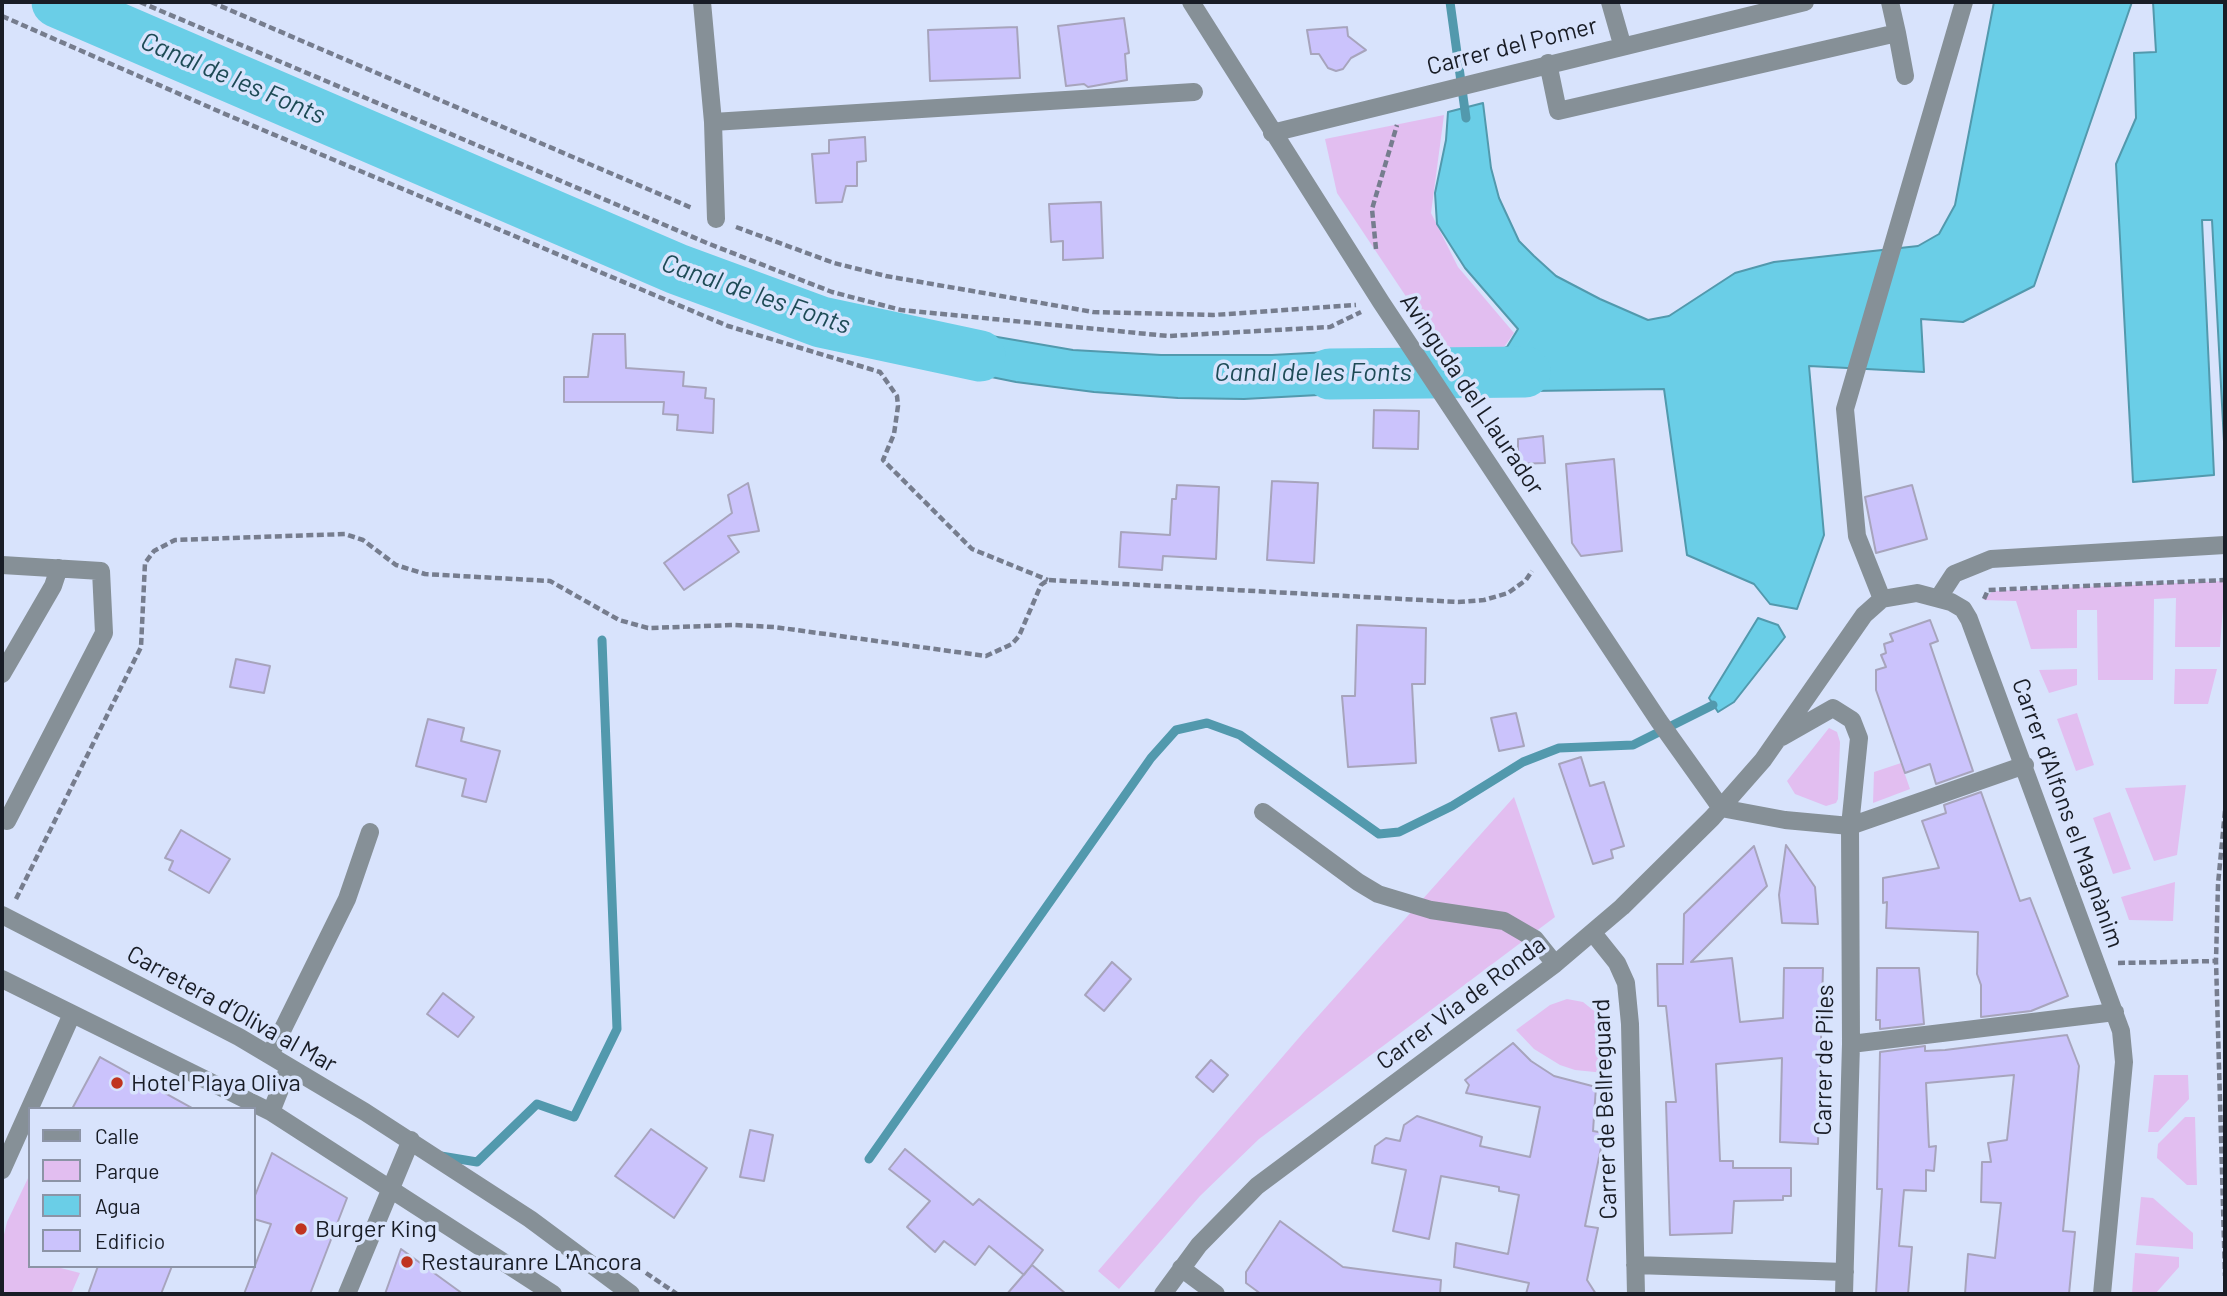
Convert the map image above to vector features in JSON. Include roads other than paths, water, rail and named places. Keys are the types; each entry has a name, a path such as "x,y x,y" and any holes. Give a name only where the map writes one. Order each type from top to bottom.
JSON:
{"street":[{"path":"702,2 713,122 716,219"},
{"name":"Avinguda del Llaurador","path":"1191,2 1381,302 1659,722 1721,808"},
{"path":"1610,2 1622,44"},
{"name":"Carrer del Pomer","path":"1272,133 1758,7 1805,2"},
{"path":"1890,2 1905,76"},
{"path":"1779,738 1864,615 1882,599 1857,536 1845,409 1965,2"},
{"path":"1548,63 1558,111 1897,33"},
{"path":"713,122 1194,92"},
{"path":"1939,597 1954,574 1991,559 2225,545"},
{"path":"2,565 101,571 104,633 8,821 2,818"},
{"path":"2,674 53,586 59,568"},
{"name":"Carrer d'Alfons el Magnànim","path":"1882,599 1903,594 1939,597 1959,606 1969,619 2115,1012 2121,1031 2124,1062 2102,1294"},
{"name":"Carrer de Piles","path":"1779,738 1833,708 1852,720 1859,738 1850,825 1851,1044 1844,1294"},
{"name":"Carrer Via de Ronda","path":"1163,1294 1212,1230 1257,1186 1593,933 1721,808 1779,738"},
{"path":"1721,808 1785,820 1850,825 2025,765"},
{"path":"1263,812 1378,894 1431,910 1504,921 1535,939 1555,964"},
{"path":"270,1055 347,899 370,832"},
{"name":"Carretera d’Oliva al Mar","path":"5,917 270,1055 434,1155 530,1219 631,1294"},
{"name":"Carrer de Bellreguard","path":"1593,933 1617,963 1626,983 1630,1024 1636,1294"},
{"path":"2,979 271,1112 554,1294"},
{"path":"1851,1044 2115,1012"},
{"path":"30,1107 72,1014"},
{"path":"271,1112 289,1067"},
{"path":"2,1170 28,1112"},
{"path":"347,1294 411,1140"},
{"path":"1635,1265 1845,1272"},
{"path":"1181,1268 1216,1294"}],"water":[{"path":"1994,2 2132,2 2034,286 1963,322 1921,319 1924,372 1809,366 1824,535 1797,609 1770,604 1754,584 1687,555 1664,389 1467,392 1443,352 1499,350 1507,347 1518,329 1465,268 1437,224 1435,193 1446,140 1448,112 1483,103 1491,168 1499,198 1519,241 1534,256 1556,276 1600,299 1648,320 1669,316 1735,273 1774,262 1918,246 1939,234 1955,205"},
{"path":"2153,2 2225,2 2225,460 2212,220 2202,220 2214,475 2133,482 2116,164 2136,118 2134,53 2156,52"},
{"path":"916,323 1073,350 1161,355 1272,355 1385,349 1412,390 1244,399 1178,398 1094,392 1016,382 907,360"},
{"path":"1758,618 1778,625 1785,637 1734,702 1718,712 1709,698"}],"waterway":[{"name":"Canal de les Fonts","path":"57,2 677,269 821,322 980,356"},
{"path":"1450,2 1466,118"},
{"name":"Canal de les Fonts","path":"1330,374 1525,372"},
{"path":"441,1156 477,1162 537,1104 574,1117 617,1029 602,640"},
{"path":"869,1159 1151,758 1176,730 1207,723 1240,735 1379,834 1399,832 1452,806 1523,762 1559,748 1633,745 1713,705"}],"place":[{"name":"Hotel Playa Oliva","path":"117,1083"},
{"name":"Burger King","path":"301,1229"},
{"name":"Restauranre L'Ancora","path":"407,1262"}]}
